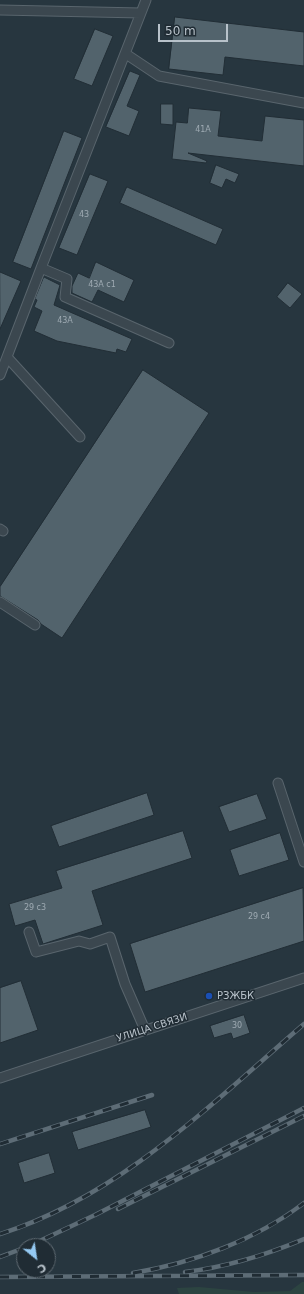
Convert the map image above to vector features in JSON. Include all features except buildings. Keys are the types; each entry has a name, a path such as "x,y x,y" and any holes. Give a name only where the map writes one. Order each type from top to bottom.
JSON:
{"street":[{"path":"0,375 146,0"},
{"path":"0,10 141,13"},
{"path":"126,54 159,76 304,103"},
{"path":"41,268 67,279 65,298 169,342"},
{"path":"7,357 80,437"},
{"path":"0,602 35,625"},
{"path":"278,783 304,862"},
{"path":"29,932 36,952 79,941 90,944 110,937 125,984 145,1030"},
{"name":"УЛИЦА СВЯЗИ","path":"0,1078 304,978"}],"green space":[{"path":"304,1282 304,1294 179,1294 177,1288 199,1287 254,1292 290,1291"}],"railway":[{"path":"0,1234 44,1217 85,1196 124,1172 199,1116 304,1024"},
{"path":"0,1144 152,1095"},
{"path":"46,1238 95,1215 304,1108"},
{"path":"118,1209 304,1116"},
{"path":"133,1273 178,1263 245,1239 285,1216 304,1203"},
{"path":"185,1272 246,1260 304,1239"},
{"path":"0,1257 16,1251"},
{"path":"0,1277 304,1275"}],"place":[{"name":"РЗЖБК","path":"209,996"}]}
